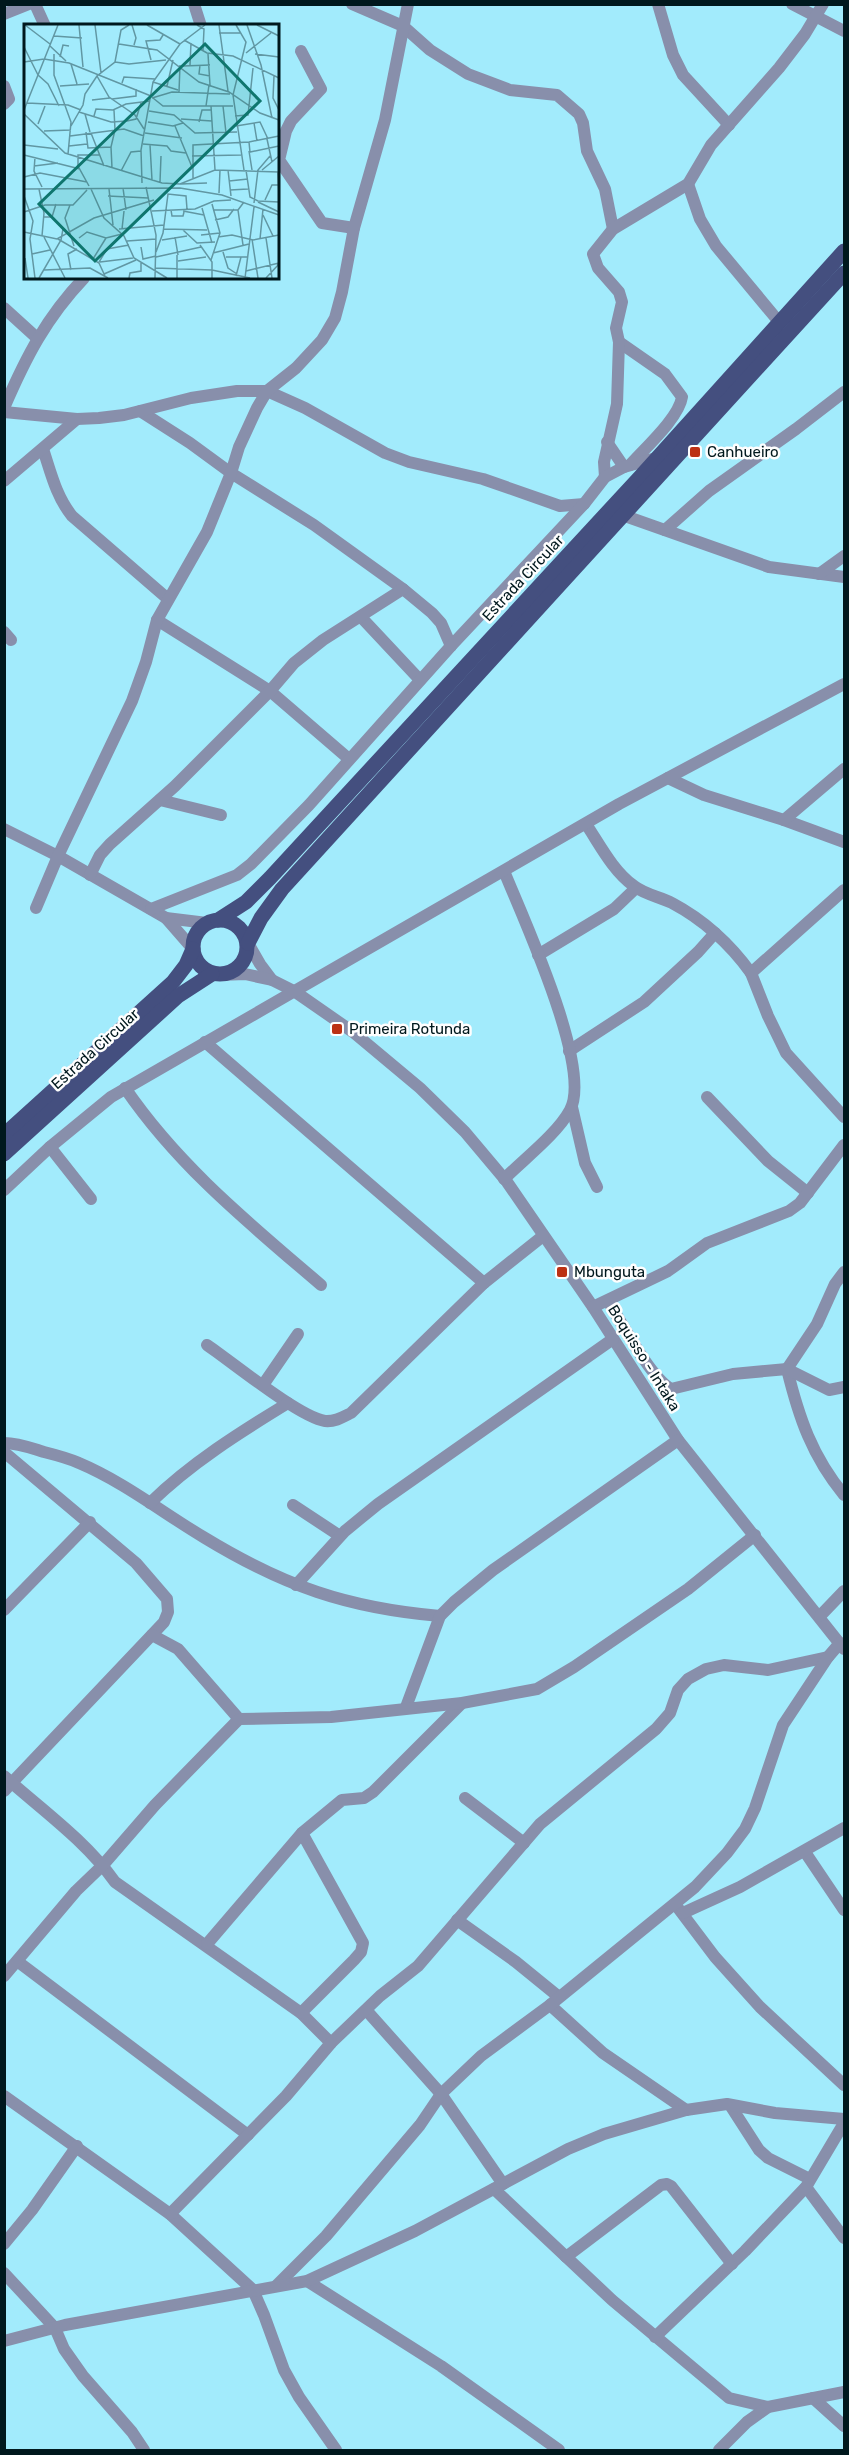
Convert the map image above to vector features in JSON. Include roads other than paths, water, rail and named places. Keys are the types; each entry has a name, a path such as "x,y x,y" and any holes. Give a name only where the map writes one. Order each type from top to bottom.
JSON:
{"main road":[{"name":"Estrada Circular","path":"213,922 246,902 270,878 844,251"},
{"path":"248,944 241,929 234,924 213,922 196,934 192,950 201,967 216,974 229,973 243,962 248,944 261,918 282,889 625,516 844,273"},
{"name":"Estrada Circular","path":"4,1135 51,1095 174,981 186,965 192,950"},
{"name":"Estrada Circular","path":"4,1154 178,996 216,974"}],"street":[{"path":"4,14 28,4"},
{"path":"35,4 44,24"},
{"path":"194,4 200,24"},
{"path":"352,4 403,26 430,50 468,74 510,90 557,95 579,114 584,123 587,151 605,189 613,229"},
{"path":"36,908 58,856 132,700 146,662 157,620 191,564 207,532 239,447 267,391 296,368 322,340 335,318 354,228 385,120 408,4"},
{"path":"658,4 673,55 683,75 729,125"},
{"path":"792,4 844,31"},
{"path":"605,477 604,462 607,442 617,404 619,342 616,328 622,302 620,292 598,268 593,254 613,229 688,184 711,145 778,68 823,4"},
{"path":"279,156 291,121 321,89 301,51"},
{"path":"4,86 9,99 4,104"},
{"path":"279,161 322,223 354,228"},
{"path":"688,184 700,219 716,246 780,323"},
{"path":"83,279 60,303 37,338 4,410 77,419 99,418 140,411 190,398 267,391 305,408 385,453 409,462 506,486 561,506 584,504"},
{"path":"4,308 37,338"},
{"path":"619,342 665,374 682,397 681,405 671,419 627,466"},
{"path":"665,530 709,491 844,392"},
{"path":"140,411 231,473 314,525 403,589 441,623 451,646"},
{"path":"4,482 77,419"},
{"path":"607,442 627,466"},
{"path":"43,449 55,487 72,516 168,599"},
{"path":"151,909 237,875 271,846 451,646 584,504 605,477 627,466 656,458"},
{"path":"561,506 568,521"},
{"path":"625,516 769,567 844,577"},
{"path":"819,574 844,556"},
{"path":"90,874 100,855 110,844 160,800 270,691 294,663 323,640 403,589"},
{"path":"361,617 420,680"},
{"path":"157,620 270,691 349,759"},
{"path":"4,1190 50,1147 125,1088 586,824 844,684"},
{"path":"784,820 844,769"},
{"path":"668,778 704,795 844,842"},
{"path":"160,800 221,815"},
{"path":"586,824 617,871 636,888 698,918 715,933 751,973 786,1053 844,1117"},
{"path":"4,829 58,856 166,918 192,950"},
{"path":"504,871 559,1008 569,1051 574,1087 572,1107 585,1163 597,1187"},
{"path":"538,955 614,909 636,888"},
{"path":"751,973 844,890"},
{"path":"166,918 213,922"},
{"path":"569,1051 644,1002 715,933"},
{"path":"248,944 272,980"},
{"path":"216,974 245,974 272,980"},
{"name":"Boquisso - Intaka","path":"272,980 294,991 353,1032 420,1088 465,1132 504,1179 593,1307 678,1440 842,1646"},
{"path":"205,1041 484,1282"},
{"path":"125,1088 142,1113 197,1177 321,1285"},
{"path":"707,1097 768,1161 808,1193"},
{"path":"504,1179 562,1122 572,1107"},
{"path":"593,1307 668,1270 708,1243 789,1211 800,1203 844,1145"},
{"path":"50,1147 91,1199"},
{"path":"207,1345 288,1403 315,1419 335,1420 351,1413 484,1282 543,1236"},
{"path":"787,1369 817,1324 835,1284 844,1272"},
{"path":"608,1301 646,1361 665,1385 671,1389 733,1374 787,1369 829,1390 844,1388"},
{"path":"263,1385 298,1334"},
{"path":"296,1585 340,1536 378,1504 614,1339"},
{"path":"787,1369 807,1437 830,1478 844,1495"},
{"path":"150,1503 177,1477 200,1460 288,1403"},
{"path":"406,1707 440,1616 454,1602 493,1570 678,1440"},
{"path":"4,1443 23,1446 79,1463 150,1503 205,1538 296,1585 374,1608 440,1616"},
{"path":"4,1452 136,1563 167,1599 168,1612 164,1622 152,1635 7,1783 103,1865 114,1882 207,1944 301,2013 331,2043"},
{"path":"293,1505 340,1536"},
{"path":"4,1610 90,1522"},
{"path":"4,1976 76,1891 103,1865 155,1805 239,1719 331,1717 406,1707 462,1703 513,1695 549,1683 688,1589 755,1535"},
{"path":"820,1616 844,1591"},
{"path":"152,1635 178,1649 239,1719"},
{"path":"277,2285 326,2236 420,2125 441,2094 481,2056 679,1908 745,1829 755,1808 783,1725 828,1657 842,1646"},
{"path":"170,2214 286,2096 331,2043 367,2011 380,1996 418,1966 540,1824 656,1729 670,1713 678,1690 688,1679 706,1669 724,1665 768,1670 828,1657"},
{"path":"207,1944 302,1833 342,1800 364,1798 373,1792 462,1703"},
{"path":"465,1798 524,1843"},
{"path":"679,1908 740,1887 844,1828"},
{"path":"301,2013 354,1960 361,1952 363,1943 302,1833"},
{"path":"805,1852 844,1910"},
{"path":"679,1908 715,1957 760,2007 844,2085"},
{"path":"457,1920 516,1962 603,2053 686,2110"},
{"path":"17,1961 248,2135"},
{"path":"367,2011 441,2094 498,2187 566,2257 655,2337 729,2398 768,2407"},
{"path":"4,2096 170,2214 253,2290 284,2370 298,2397 336,2451"},
{"path":"730,2105 759,2150 808,2183 844,2238"},
{"path":"4,2341 55,2328 307,2281 415,2231 568,2149 604,2134 686,2110 730,2105 844,2121 808,2183 732,2264 655,2337"},
{"path":"4,2244 32,2210 77,2146"},
{"path":"566,2257 661,2185 667,2184 732,2264"},
{"path":"4,2273 55,2328 70,2358 132,2432 144,2451"},
{"path":"307,2281 441,2366 559,2451"},
{"path":"719,2451 747,2422 768,2407 844,2392"},
{"path":"813,2398 844,2426"}],"place":[{"name":"Canhueiro","path":"695,452"},
{"name":"Primeira Rotunda","path":"337,1029"},
{"name":"Mbunguta","path":"562,1272"}]}
